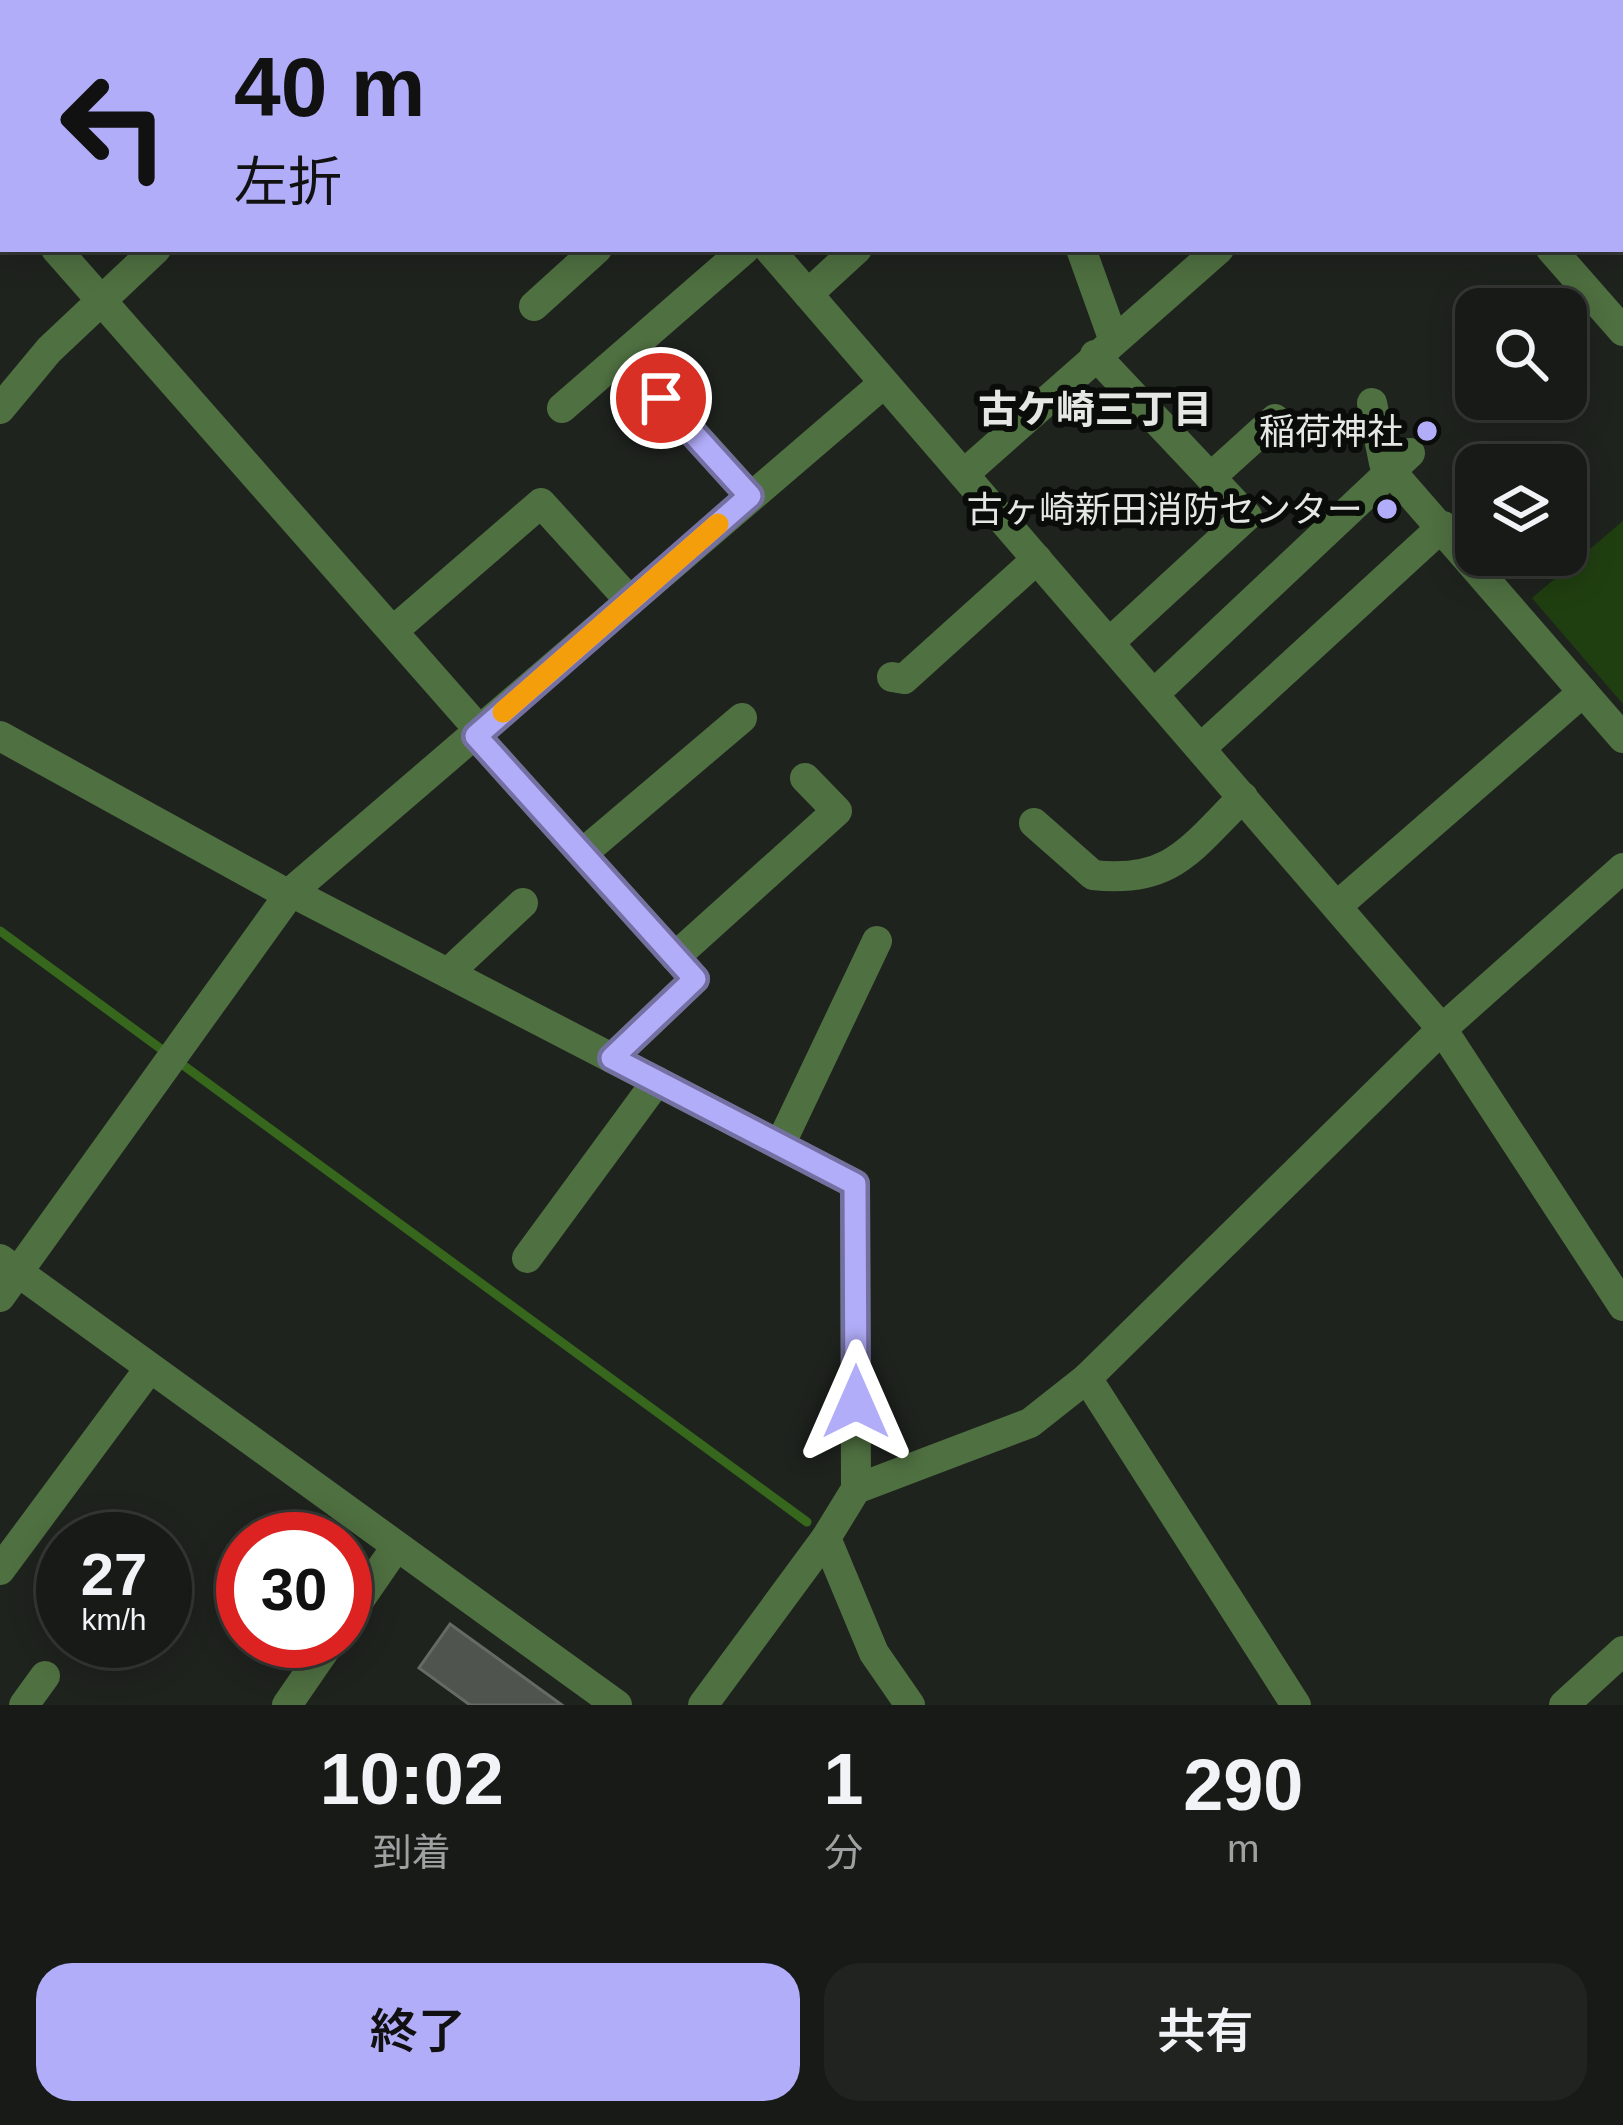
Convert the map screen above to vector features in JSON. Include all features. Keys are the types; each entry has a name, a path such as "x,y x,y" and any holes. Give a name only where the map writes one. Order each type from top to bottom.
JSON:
{"street":[{"path":"59,252 695,979 612,1058"},
{"path":"0,409 49,350 153,252"},
{"path":"534,306 594,252"},
{"path":"562,409 743,252"},
{"path":"772,252 1442,1029 1623,1306"},
{"path":"808,294 854,252"},
{"path":"1082,252 1105,348 1246,516 1109,643"},
{"path":"964,474 1216,252"},
{"path":"1555,252 1623,331"},
{"path":"617,1705 149,1370 6,1276 290,893 884,383"},
{"path":"661,398 750,496"},
{"path":"1372,403 1395,462 1443,526 1623,738"},
{"path":"1211,477 1275,419"},
{"path":"1154,694 1395,462"},
{"path":"393,631 541,503 630,601"},
{"path":"1201,748 1443,526"},
{"path":"892,677 904,679 1037,559"},
{"path":"1337,906 1583,692"},
{"path":"583,853 742,718"},
{"path":"0,736 290,893 855,1184 856,1489 826,1538 703,1705"},
{"path":"675,957 837,811 805,778"},
{"path":"1034,823 1093,875 1149,877 1181,857 1243,797"},
{"path":"856,1489 1030,1423 1087,1378 1442,1029 1623,868"},
{"path":"448,974 523,903"},
{"path":"780,1144 877,941"},
{"path":"526,1258 657,1082"},
{"path":"0,1570 149,1370"},
{"path":"1087,1378 1296,1705"},
{"path":"826,1538 874,1653 910,1705"},
{"path":"372,1582 396,1547"},
{"path":"1564,1705 1623,1651"},
{"path":"287,1705 313,1668"},
{"path":"24,1705 45,1676"}],"green space":[{"path":"1623,521 1623,704 1532,598 1558,576 1587,576 1587,551"}],"building":[{"path":"450,1624 562,1705 470,1705 419,1668"}],"waterway":[{"path":"0,931 807,1522"}],"slow traffic":[{"path":"503,712 718,524"}],"place":[{"name":"稲荷神社","path":"1427,431"},
{"name":"古ヶ崎新田消防センター","path":"1387,509"}],"district":[{"name":"古ケ崎三丁目","path":"1095,409"}],"route":[{"path":"661,398 750,496 476,736 695,979 612,1058 855,1184 856,1402"}]}
